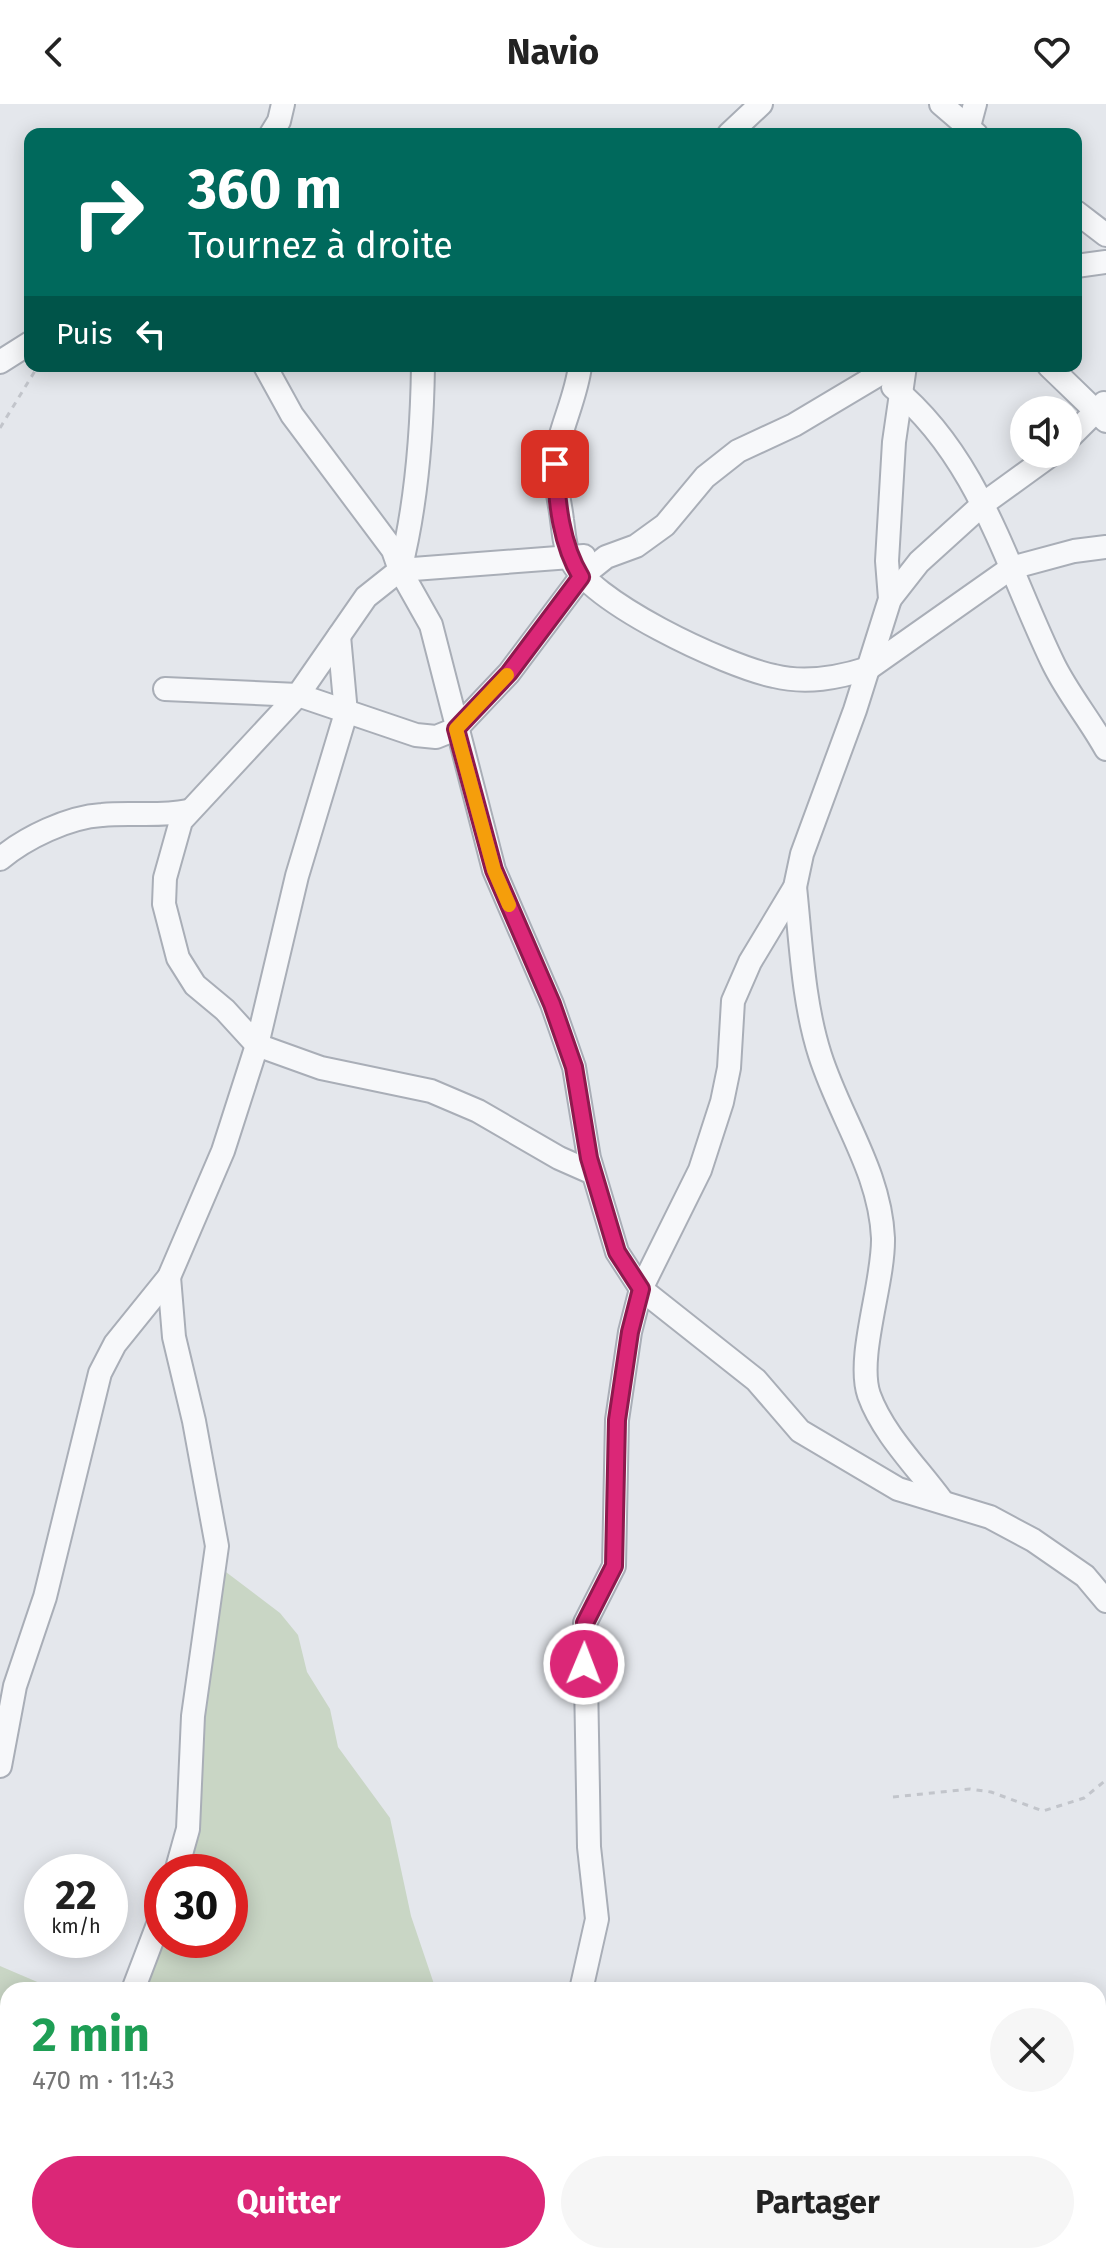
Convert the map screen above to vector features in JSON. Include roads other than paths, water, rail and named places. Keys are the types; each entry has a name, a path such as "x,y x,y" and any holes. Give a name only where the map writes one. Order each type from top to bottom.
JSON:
{"street":[{"path":"275,128 283,104"},
{"path":"735,128 761,104"},
{"path":"941,104 966,128"},
{"path":"971,128 975,104"},
{"path":"1082,217 1106,235"},
{"path":"1082,265 1106,262"},
{"path":"0,362 24,347"},
{"path":"268,372 292,415 393,550 400,570 431,625 494,870 552,1004 574,1067 593,1173 617,1252 641,1289 756,1380 800,1431 898,1489 990,1517 1033,1540 1085,1576 1106,1601"},
{"path":"400,570 415,489 422,421 423,372"},
{"path":"578,372 555,464 563,538 575,568 694,648 741,667 775,677 808,680 844,676 869,668 1011,568 1074,551 1106,547"},
{"path":"593,1173 559,1158 478,1111 431,1091 321,1068 257,1045 225,1010 195,985 178,958 164,904 171,847 188,811 298,695 366,597 400,570 486,561 575,568 636,546 665,525 705,477 738,451 794,425 874,372"},
{"path":"882,372 941,434 983,504 1073,701 1106,749"},
{"path":"890,599 887,561 904,372"},
{"path":"1056,372 1103,411 1082,428"},
{"path":"583,1982 597,1919 589,1847 585,1623 614,1566 617,1420 630,1332 641,1289 700,1170 722,1102 729,1068 731,1011 738,987 795,887 830,771 869,668 890,599 919,562 983,504 1033,468"},
{"path":"165,689 298,695 416,735 436,737 456,729 509,673 575,568"},
{"path":"0,1766 15,1686 45,1597 100,1373 115,1344 169,1277 223,1151 257,1045 284,924 346,713 339,636"},
{"path":"0,859 19,844 100,815 164,816 188,811"},
{"path":"795,887 812,1027 825,1071 871,1172 879,1208 882,1252 866,1369 869,1394 888,1430 942,1501"},
{"path":"169,1277 174,1337 194,1421 217,1546 193,1716 188,1829 181,1854"},
{"path":"136,1982 145,1958"}]}
